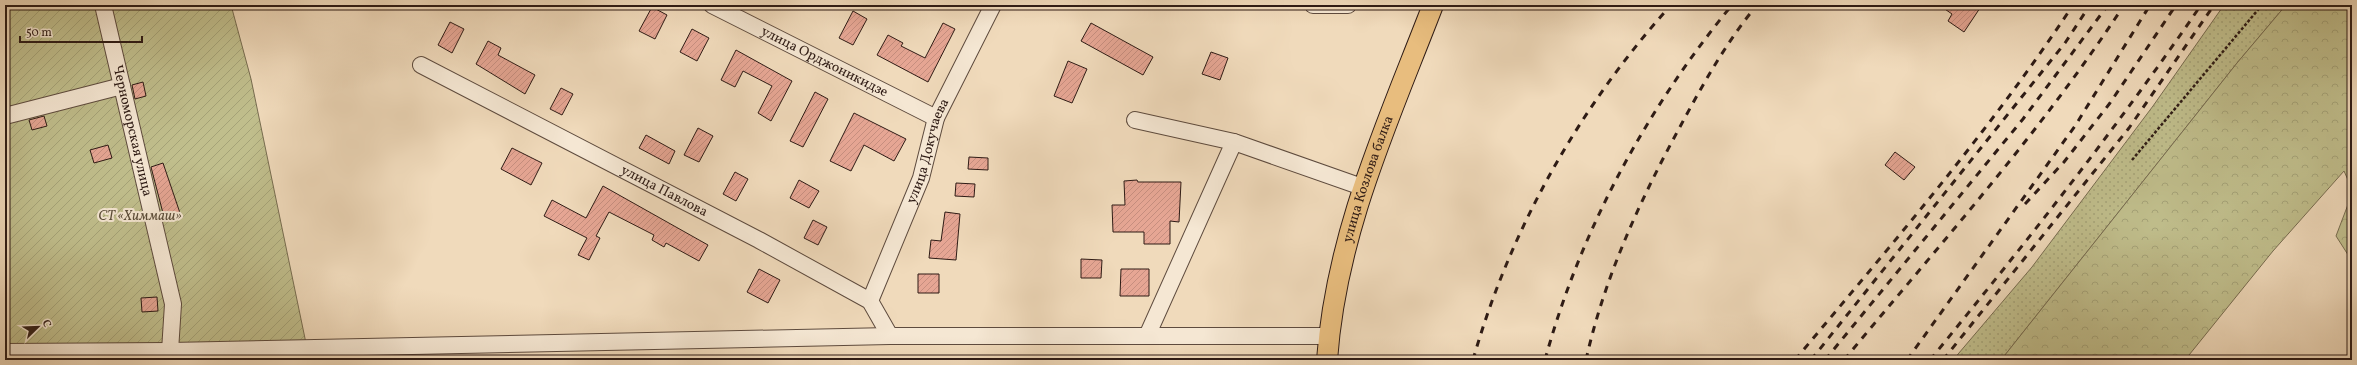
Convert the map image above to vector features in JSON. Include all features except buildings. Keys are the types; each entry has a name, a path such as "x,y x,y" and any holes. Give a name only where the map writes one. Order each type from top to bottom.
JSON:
{"main road":[{"name":"улица Козлова балка","path":"1328,360 1329,336 1350,227 1362,187 1433,5"}],"street":[{"name":"Черноморская улица","path":"103,5 174,304 170,351"},
{"name":"улица Орджоникидзе","path":"712,5 936,118"},
{"name":"улица Докучаева","path":"870,301 921,178 936,118 993,5"},
{"path":"1312,5 1348,5"},
{"name":"улица Павлова","path":"421,65 752,236 870,301"},
{"path":"5,116 122,86"},
{"path":"1135,120 1234,142 1362,187"},
{"path":"1147,336 1234,142"},
{"path":"870,301 890,336"},
{"path":"5,352 170,351 890,336 1329,336"}],"path":[{"path":"2132,160 2262,5"}],"green space":[{"name":"СТ «Химмаш»","path":"5,5 231,5 251,79 307,348 5,352"},
{"path":"2224,5 2286,5 2237,63 2001,360 1953,360 2032,267 2153,106"},
{"path":"2286,5 2352,5 2352,189 2344,171 2273,251 2185,360 2001,360 2237,63"},
{"path":"2352,194 2352,261 2336,236"}],"railway":[{"path":"1473,360 1488,311 1507,263 1528,217 1552,171 1578,127 1607,85 1638,44 1671,5"},
{"path":"1545,360 1577,265 1597,218 1620,173 1672,86 1732,5"},
{"path":"1586,360 1613,269 1638,210 1666,153 1707,79 1736,33 1757,5"},
{"path":"1795,360 1939,187 2008,97 2073,5"},
{"path":"1811,360 2065,43 2090,5"},
{"path":"1825,360 2023,119 2108,5"},
{"path":"1844,360 2025,142 2092,52 2124,5"},
{"path":"1907,360 2075,126 2150,5"},
{"path":"2025,204 2064,162 2110,103 2176,5"},
{"path":"1930,360 2069,186 2169,51 2201,5"},
{"path":"1943,360 2129,128 2214,5"}]}
